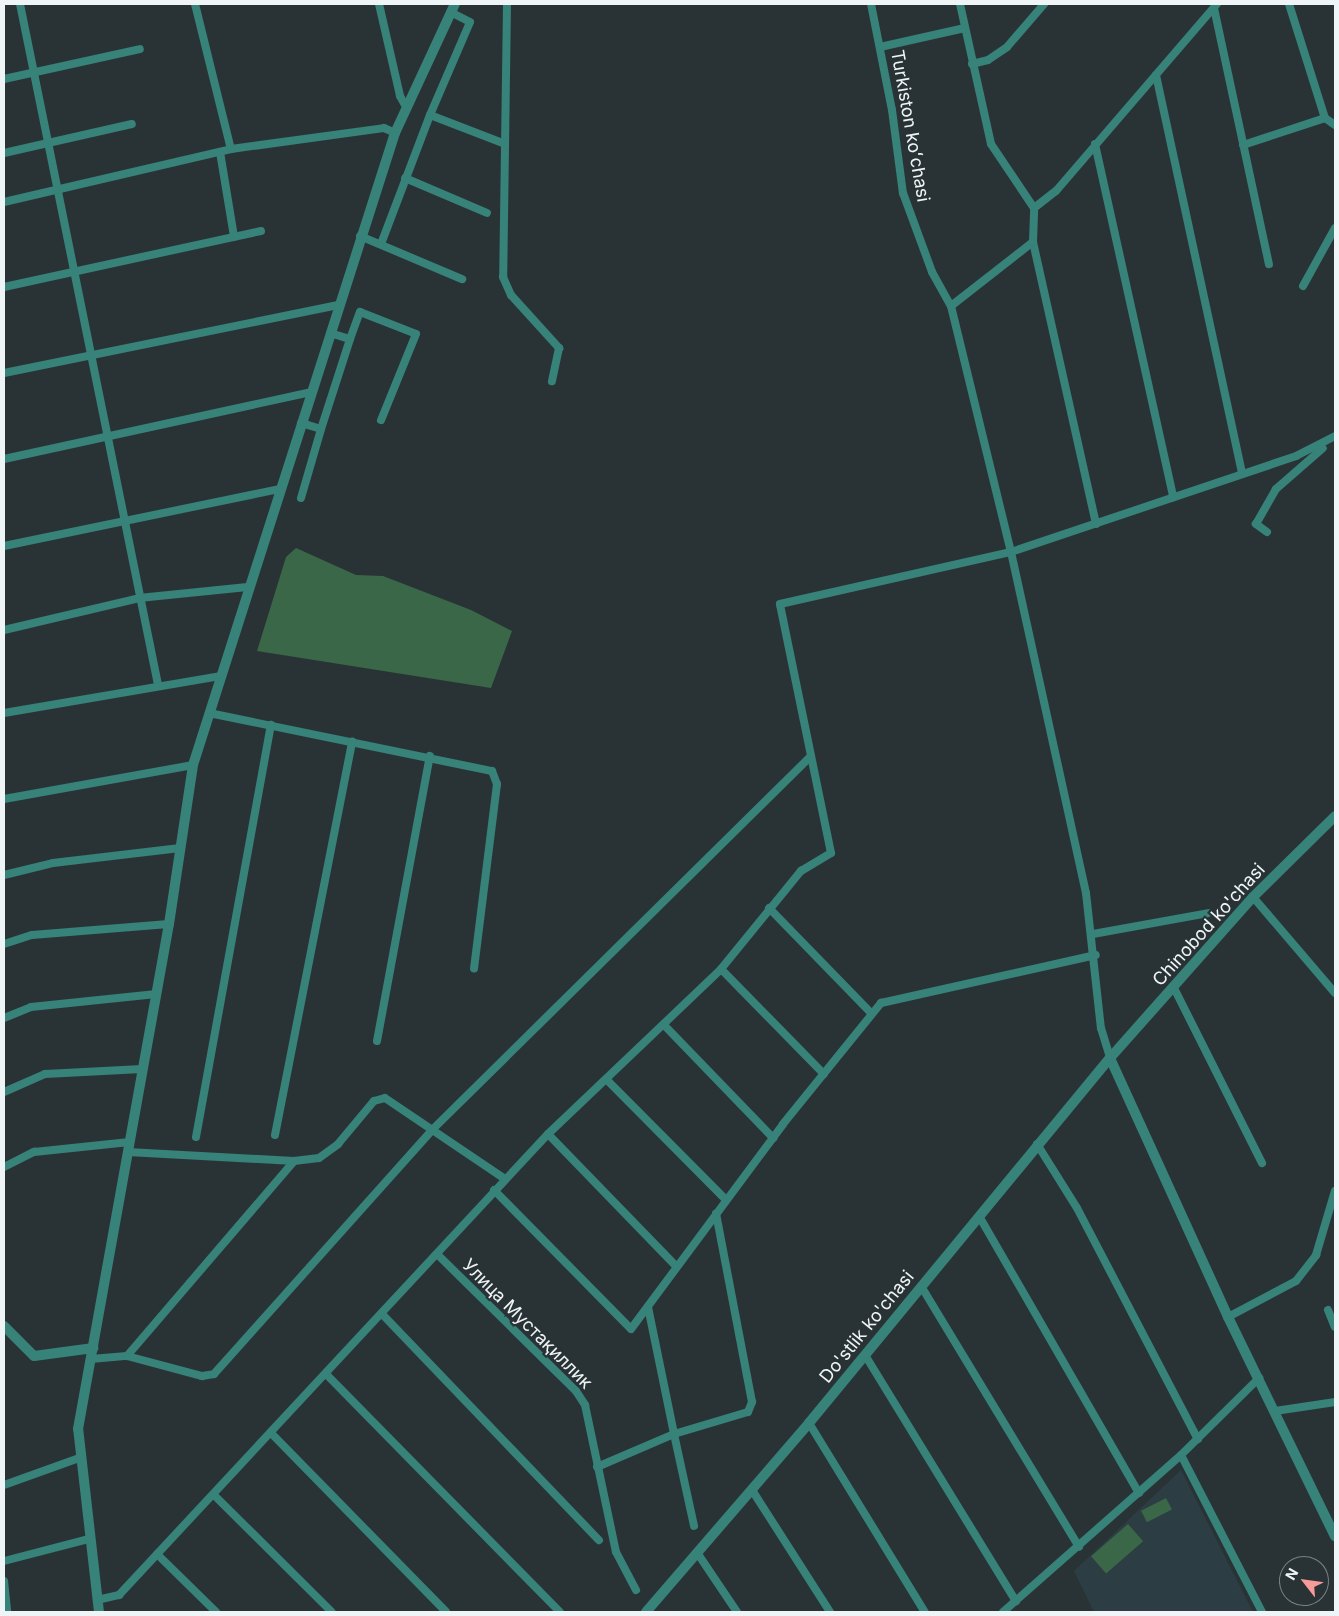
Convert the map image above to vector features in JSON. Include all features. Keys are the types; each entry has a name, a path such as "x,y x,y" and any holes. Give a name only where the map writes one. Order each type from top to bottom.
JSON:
{"street":[{"path":"20,4 46,143 76,272 139,598 158,684"},
{"path":"196,4 231,150"},
{"path":"379,4 400,96 406,107"},
{"path":"507,4 504,144 504,286 559,348 552,381"},
{"name":"Turkiston koʻchasi","path":"871,4 880,47 903,193 932,272 951,306 1011,552 1093,934 1101,1028 1110,1058"},
{"path":"960,4 991,144 1034,208 1034,242 1096,524"},
{"path":"972,64 988,60 1007,47 1044,4"},
{"path":"1289,4 1325,118 1335,125"},
{"path":"1034,208 1056,191 1216,5"},
{"path":"1216,5 1243,145 1269,264"},
{"path":"99,1612 79,1458 78,1429 169,924 193,765 247,587 395,133 452,8 470,22 430,115 381,244"},
{"path":"880,47 965,28"},
{"path":"4,79 140,49"},
{"path":"1156,75 1242,474"},
{"path":"430,115 504,144"},
{"path":"1243,145 1325,118"},
{"path":"4,153 132,124"},
{"path":"4,202 231,150 384,128 395,133"},
{"path":"1095,144 1173,497"},
{"path":"220,152 234,237"},
{"path":"405,178 487,213"},
{"path":"1303,286 1335,228"},
{"path":"4,287 260,231"},
{"path":"360,236 462,279"},
{"path":"951,306 1034,242"},
{"path":"4,373 92,353 338,306"},
{"path":"300,498 360,312 416,334 381,420"},
{"path":"330,333 350,339"},
{"path":"4,459 311,392"},
{"path":"301,423 321,429"},
{"path":"1267,532 1256,524 1276,489 1335,436"},
{"path":"97,1600 119,1595 327,1375 494,1190 548,1134 665,1026 721,969 800,871 828,856 833,849 811,756 780,604 1011,552 1328,443"},
{"path":"4,546 280,489"},
{"path":"4,630 139,598 247,587"},
{"path":"4,713 158,684 220,676"},
{"path":"209,713 485,767 492,771 496,784 474,970"},
{"path":"196,1137 271,725"},
{"path":"275,1135 352,741"},
{"path":"377,1041 430,756"},
{"path":"91,1359 127,1356 202,1376 214,1374 432,1130 811,756"},
{"path":"4,799 193,765"},
{"name":"Chinobod ko'chasi","path":"1110,1058 1253,897 1335,816"},
{"path":"4,875 53,863 180,848"},
{"path":"1253,897 1335,993"},
{"path":"769,908 870,1012"},
{"path":"1093,934 1208,913"},
{"path":"4,944 32,936 169,924"},
{"path":"494,1190 627,1329 633,1327 676,1266 870,1012 893,997 1096,955"},
{"path":"721,969 824,1074"},
{"path":"1174,988 1262,1163"},
{"path":"4,1018 31,1008 156,994"},
{"path":"665,1026 773,1138"},
{"path":"1110,1058 1228,1317 1335,1536"},
{"name":"Do'stlik ko'chasi","path":"648,1612 809,1423 1036,1144 1110,1058"},
{"path":"4,1092 45,1074 142,1069"},
{"path":"606,1080 726,1200"},
{"path":"4,1167 34,1152 128,1147 294,1161 319,1158 379,1100 393,1102 505,1179"},
{"path":"548,1134 676,1266"},
{"path":"1036,1144 1077,1208 1198,1439"},
{"path":"127,1356 294,1161"},
{"path":"1228,1317 1296,1281 1316,1254 1335,1191"},
{"path":"597,1467 674,1434 748,1412 752,1407 716,1214"},
{"path":"979,1216 1139,1492"},
{"name":"Улица Мустақиллик","path":"437,1254 539,1359 576,1391 585,1405 616,1552 636,1590"},
{"path":"922,1286 1079,1547"},
{"path":"648,1306 694,1526"},
{"path":"1328,1310 1335,1327"},
{"path":"383,1314 599,1540"},
{"path":"4,1326 34,1356 93,1348"},
{"path":"865,1355 1016,1601"},
{"path":"327,1375 560,1612"},
{"path":"1003,1612 1079,1547 1181,1455 1259,1378"},
{"path":"1275,1411 1335,1402"},
{"path":"809,1423 925,1612"},
{"path":"272,1433 446,1612"},
{"path":"1181,1455 1262,1612"},
{"path":"4,1485 79,1458"},
{"path":"752,1490 830,1612"},
{"path":"214,1495 332,1612"},
{"path":"4,1562 89,1539"},
{"path":"157,1554 216,1612"},
{"path":"698,1554 737,1612"},
{"path":"4,1581 7,1612"}],"shaded area":[{"path":"1181,1470 1253,1612 1094,1612 1074,1571"}],"green space":[{"path":"296,548 356,575 383,576 471,610 512,631 491,688 257,651 286,557"},
{"path":"1166,1498 1172,1510 1147,1522 1141,1511"},
{"path":"1128,1524 1143,1541 1106,1574 1091,1556"}]}
